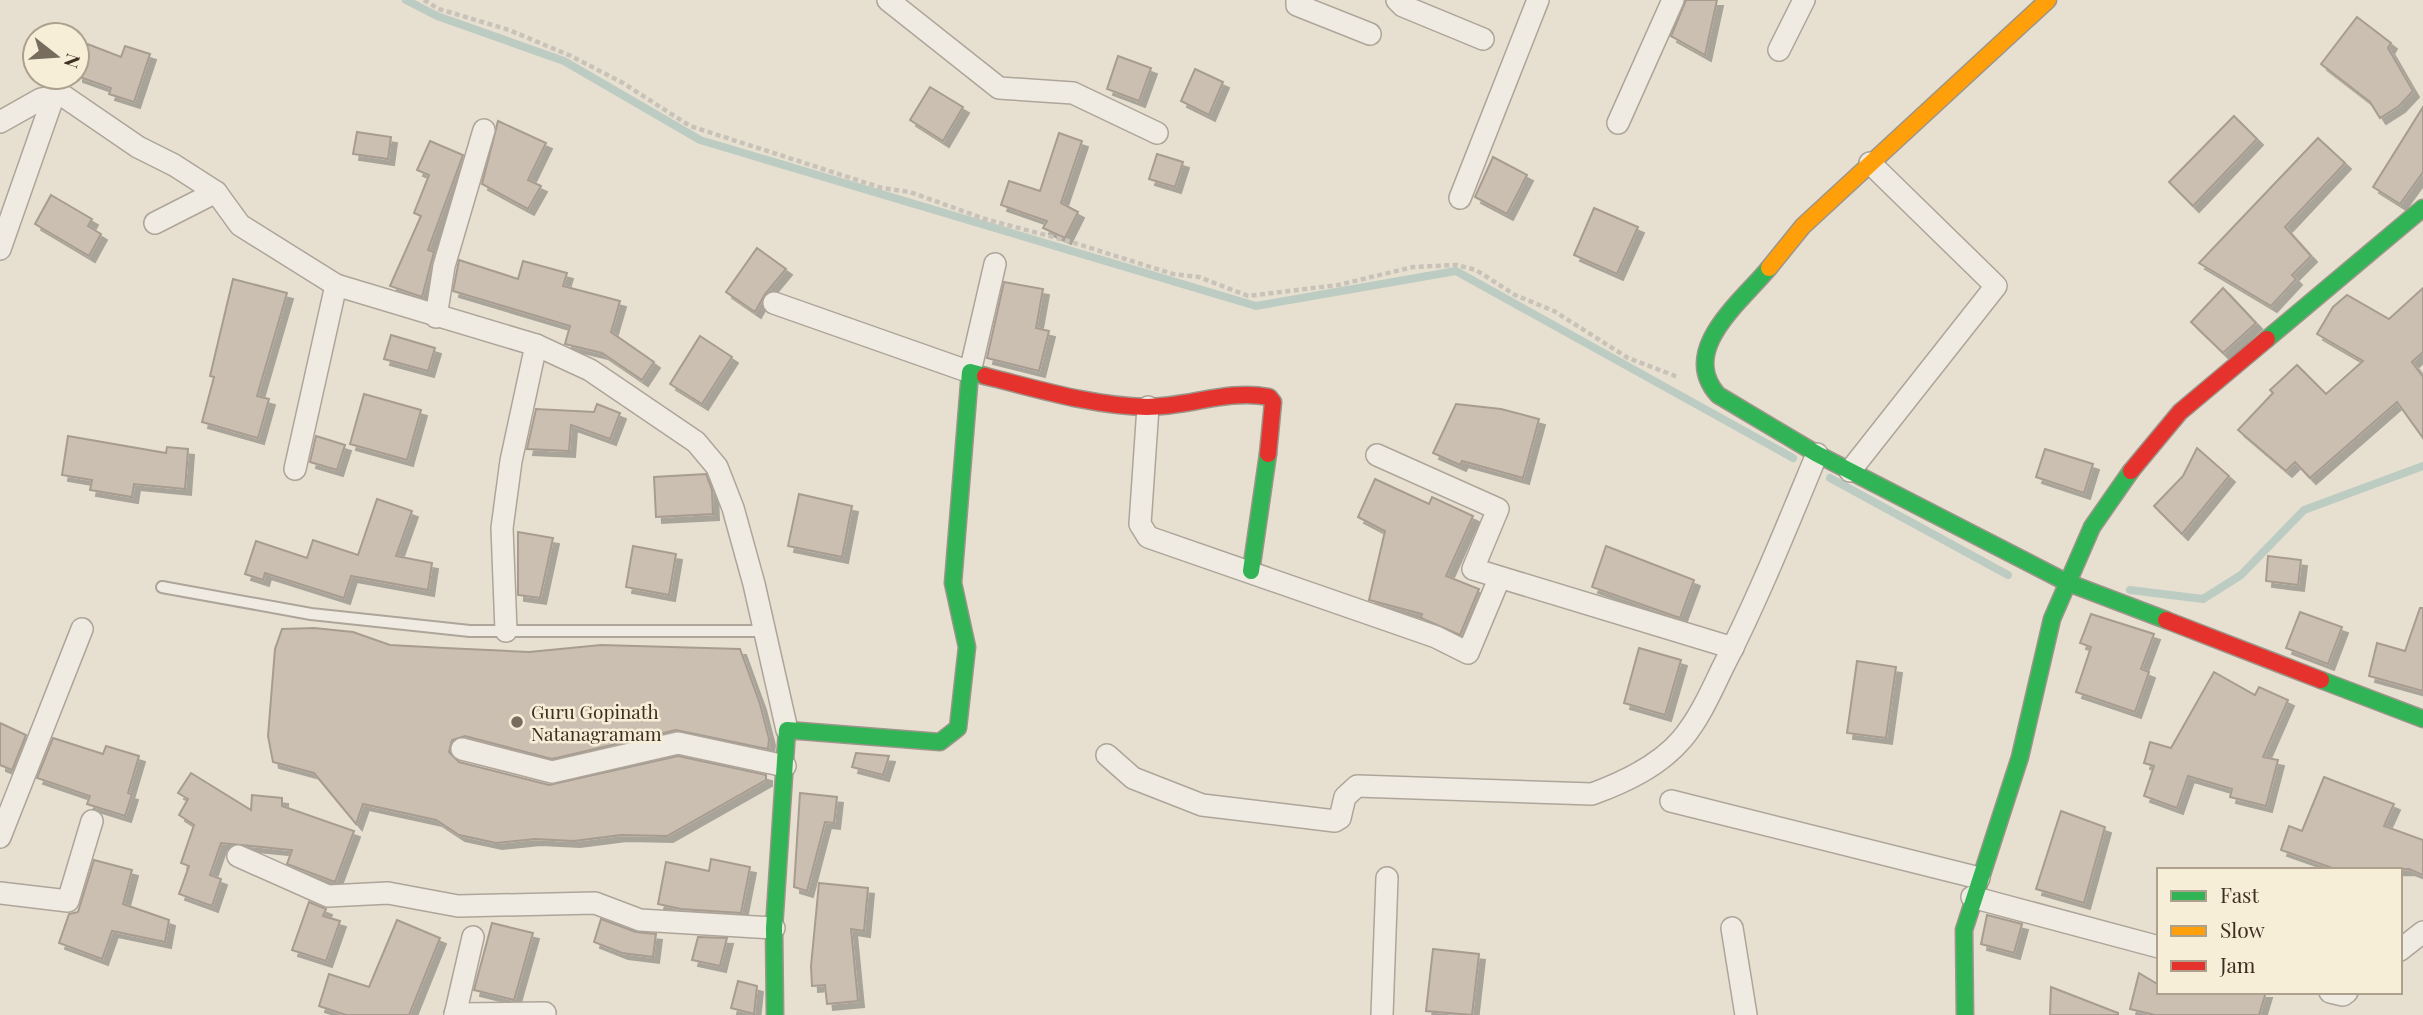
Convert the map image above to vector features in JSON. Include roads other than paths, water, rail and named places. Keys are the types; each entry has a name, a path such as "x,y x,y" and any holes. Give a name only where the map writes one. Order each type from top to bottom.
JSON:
{"street":[{"path":"869,0 880,3 887,0 999,88 1073,93 1157,133"},
{"path":"1297,0 1297,5 1370,34"},
{"path":"1397,0 1403,6 1483,39"},
{"path":"1460,198 1538,0"},
{"path":"1618,123 1673,0"},
{"path":"1779,50 1804,0"},
{"path":"2048,0 1803,226 1709,340 1702,357 1706,383 1713,391 1818,454 2066,582 2423,719"},
{"path":"0,249 54,95"},
{"path":"0,122 54,95 72,100 138,147 174,165 216,192 240,225 336,285 536,345 590,370 696,442 717,467 733,508 787,730 774,928 775,1015"},
{"path":"436,317 444,266 484,130"},
{"path":"1850,471 1996,286 1870,163"},
{"path":"155,223 216,192"},
{"path":"1965,1015 1962,968 1964,930 2020,757 2052,619 2092,527 2123,481 2180,412 2423,208"},
{"path":"787,730 940,742 958,728 967,647 953,583 970,372 995,264"},
{"path":"295,468 336,285"},
{"path":"774,303 970,372 1079,399 1148,407 1240,393 1259,394 1273,402 1251,571"},
{"path":"506,631 502,528 511,461 536,345"},
{"path":"1148,407 1142,532 1148,537 1436,637 1468,653 1499,579"},
{"path":"1107,755 1133,778 1202,805 1335,821 1340,818 1347,793 1357,786 1592,794 1626,781 1662,757 1683,738 1733,648 1818,454"},
{"path":"1377,455 1498,509 1474,569 1499,579 1733,648"},
{"path":"0,837 82,629"},
{"path":"463,749 552,772 678,743 785,766"},
{"path":"1671,801 1976,888 2157,946"},
{"path":"0,893 68,901 92,821"},
{"path":"238,856 328,896 388,893 458,906 595,903 640,920 774,928"},
{"path":"1382,1015 1387,878"},
{"path":"1732,928 1746,1015"},
{"path":"2402,948 2423,932"},
{"path":"473,937 455,1015 545,1013"}],"lane":[{"path":"162,587 311,614 445,628 506,631 764,631"}],"waterway":[{"path":"406,0 437,16 564,61 700,140 1256,306 1456,271 1793,458"},
{"path":"2130,590 2203,599 2241,575 2304,510 2423,466"},
{"path":"1830,478 2008,575"}],"place":[{"name":"Guru Gopinath Natanagramam","path":"517,722"}]}
